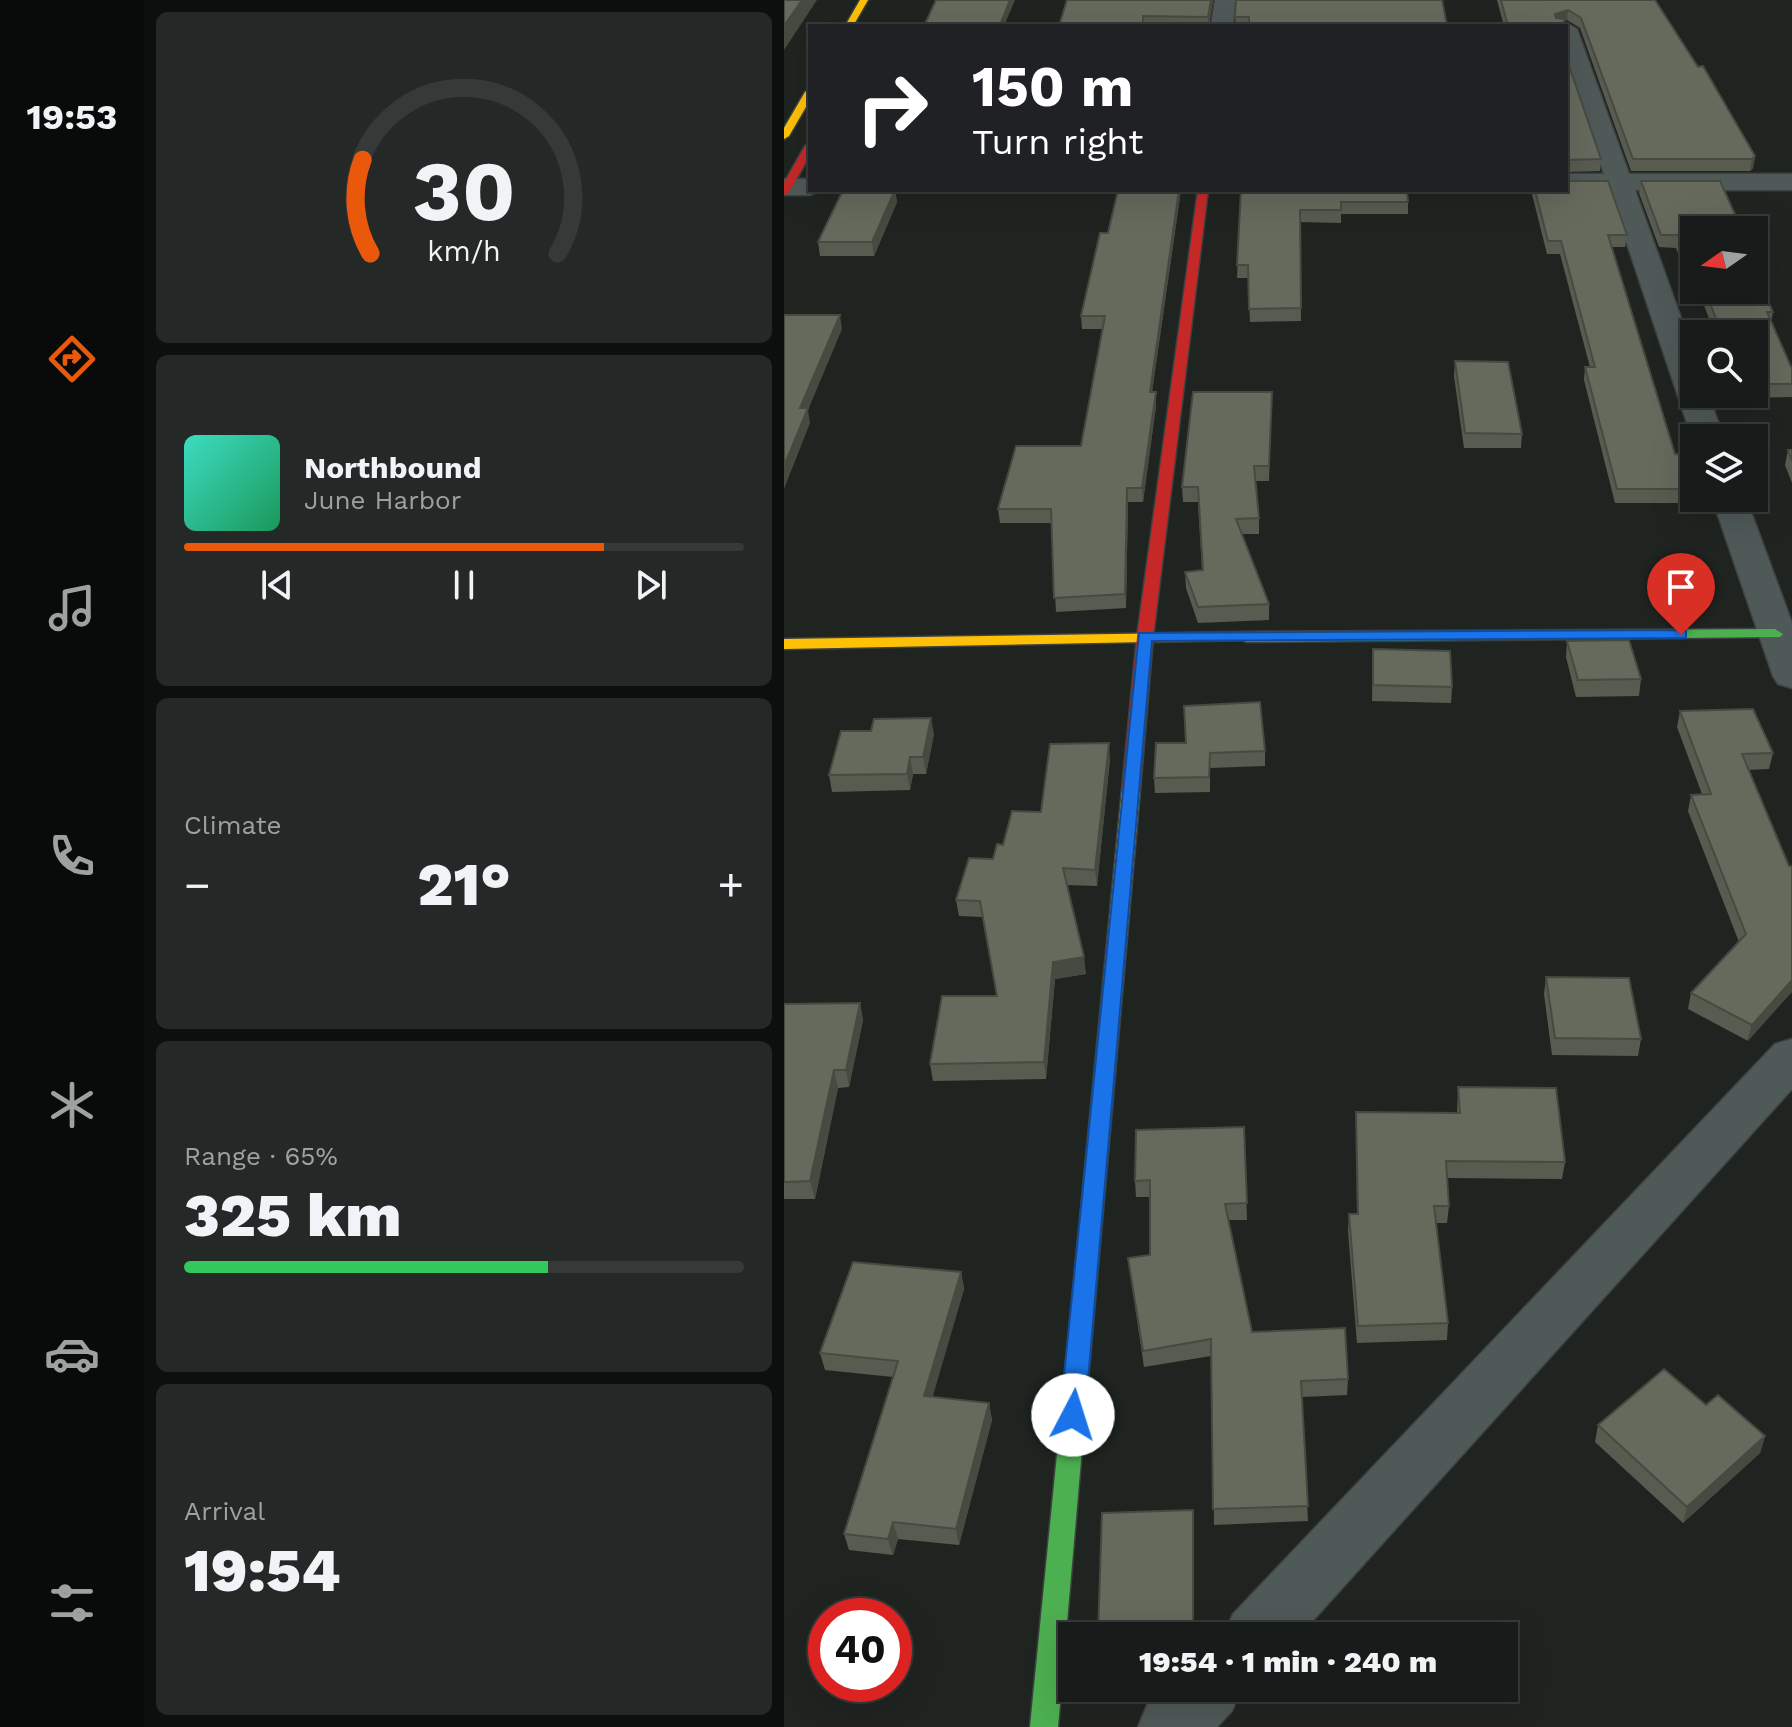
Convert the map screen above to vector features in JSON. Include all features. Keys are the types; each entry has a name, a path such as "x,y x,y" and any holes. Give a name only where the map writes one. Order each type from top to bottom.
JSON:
{"street":[{"path":"850,24 864,0"},
{"path":"1222,24 1225,0"},
{"path":"1568,34 1703,424"},
{"path":"784,136 808,95"},
{"path":"791,188 808,150"},
{"path":"1568,182 1792,182"},
{"path":"1044,1727 1145,637 1203,192"},
{"path":"1734,512 1792,676"},
{"path":"784,644 1145,637 1775,634"},
{"path":"1269,1622 1792,1057"},
{"path":"1172,1727 1195,1702"}],"building":[{"path":"784,0 802,0 784,26"},
{"path":"936,0 1010,0 1000,24 925,24"},
{"path":"1067,0 1211,0 1208,17 1143,16 1143,24 1060,24"},
{"path":"1236,0 1442,0 1447,24 1249,24 1249,17 1235,17"},
{"path":"1501,0 1655,0 1698,67 1703,66 1755,156 1752,159 1633,159 1581,18 1568,10 1555,14 1556,18 1564,19 1564,24 1507,24"},
{"path":"1568,63 1601,159 1568,160"},
{"path":"1568,181 1608,181 1627,235 1608,235 1675,454 1680,460 1680,489 1617,489 1585,367 1595,367 1561,241 1548,241 1536,192 1568,192"},
{"path":"1641,181 1720,181 1736,216 1680,216 1680,240 1678,235 1661,235"},
{"path":"842,192 894,192 872,242 818,242"},
{"path":"1118,192 1179,192 1150,392 1156,392 1142,488 1127,488 1125,594 1054,598 1051,509 998,509 1016,446 1081,446 1105,316 1081,316 1100,233 1108,233"},
{"path":"1241,192 1407,192 1408,202 1341,202 1341,210 1300,210 1301,308 1249,309 1248,265 1237,265"},
{"path":"1768,301 1773,312 1767,312 1792,369 1792,384 1768,384 1768,320 1717,320 1710,304 1768,304"},
{"path":"784,315 840,315 800,408 808,408 784,466"},
{"path":"1455,361 1508,362 1522,434 1465,433"},
{"path":"1193,392 1272,392 1269,466 1254,466 1259,518 1236,519 1269,604 1198,607 1185,572 1203,570 1198,487 1182,487"},
{"path":"1629,640 1641,679 1578,680 1567,641"},
{"path":"1373,649 1450,651 1452,687 1373,685"},
{"path":"1260,702 1265,751 1210,753 1209,777 1154,778 1156,743 1186,743 1184,706"},
{"path":"1753,709 1773,753 1742,754 1789,866 1792,866 1792,980 1752,1025 1691,993 1746,934 1691,795 1711,794 1680,711"},
{"path":"931,718 923,757 910,757 907,774 829,775 841,731 871,731 874,719"},
{"path":"1109,743 1095,870 1063,868 1084,957 1053,962 1044,1062 930,1064 942,996 997,996 980,901 956,900 969,858 993,859 997,844 1003,845 1012,811 1041,812 1050,744"},
{"path":"1546,977 1629,978 1641,1039 1555,1038"},
{"path":"860,1003 846,1070 834,1070 810,1181 784,1182 784,1004"},
{"path":"1458,1087 1556,1088 1565,1162 1446,1161 1449,1206 1434,1206 1448,1323 1358,1326 1349,1214 1358,1214 1356,1112 1460,1113"},
{"path":"1244,1127 1247,1203 1225,1204 1252,1332 1345,1328 1348,1379 1301,1381 1308,1506 1213,1509 1211,1339 1143,1351 1128,1258 1150,1255 1150,1180 1135,1181 1136,1130"},
{"path":"853,1262 961,1272 924,1396 989,1403 956,1529 893,1522 888,1539 844,1534 898,1361 820,1353"},
{"path":"1664,1369 1706,1405 1718,1395 1765,1436 1687,1507 1598,1425"},
{"path":"1193,1510 1193,1622 1098,1622 1102,1513"}],"traffic: fast":[{"path":"1246,637 1775,634"},
{"path":"1044,1727 1073,1414"}],"traffic: slow":[{"path":"850,24 864,0"},
{"path":"784,136 808,95"},
{"path":"784,644 1246,637"},
{"path":"1073,1414 1131,790"}],"traffic: jam":[{"path":"784,192 808,150"},
{"path":"1131,790 1145,637 1203,192"}],"route":[{"path":"1073,1415 1145,637 1681,635"}]}
